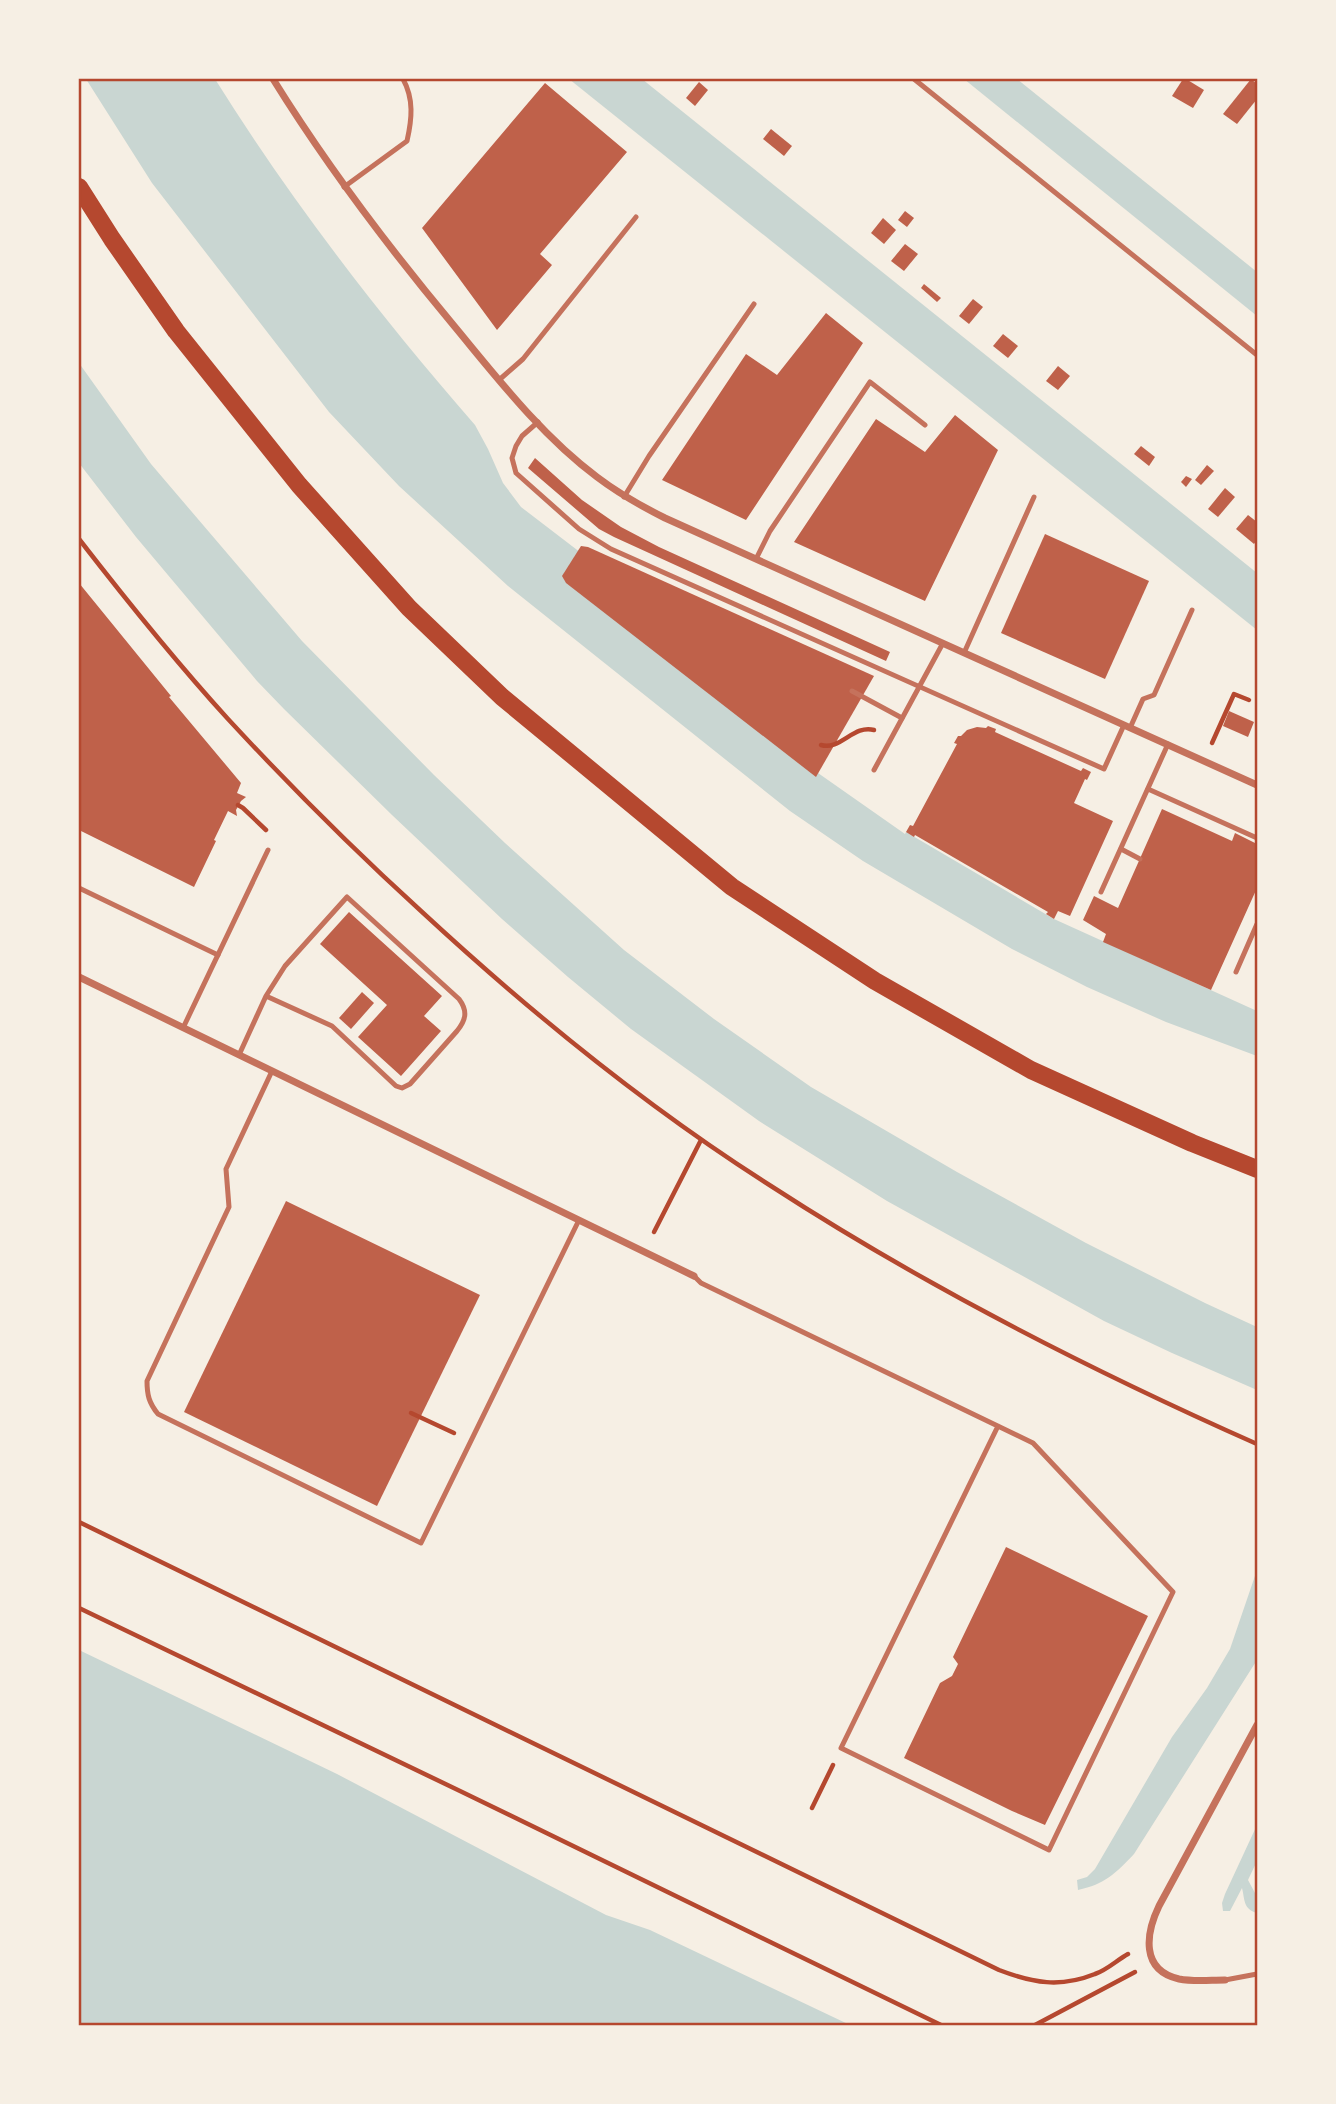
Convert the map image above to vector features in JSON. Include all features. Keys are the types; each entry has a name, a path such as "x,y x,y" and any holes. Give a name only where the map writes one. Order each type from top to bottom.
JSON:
{"main road":[{"path":"79,187 176,331 299,485 409,608 502,697 732,887 875,981 1031,1070 1192,1143 1257,1169"}],"street":[{"path":"273,79 344,187 499,380 577,461 624,497 665,519 1257,785"},
{"path":"79,977 695,1276"},
{"path":"1225,1980 1178,1978 1168,1975 1155,1962 1147,1944 1150,1924 1159,1906 1257,1725"}],"lane":[{"path":"344,187 407,141 412,121 411,101 403,79"},
{"path":"914,79 1257,355"},
{"path":"499,380 523,359 636,217"},
{"path":"624,497 649,456 754,304"},
{"path":"756,559 770,531 870,382 925,425"},
{"path":"538,422 522,436 516,446 512,458 516,473 594,540 1104,769 1143,699 1154,695 1192,610"},
{"path":"964,653 1034,498"},
{"path":"874,770 943,643"},
{"path":"852,691 902,718"},
{"path":"1101,892 1168,744"},
{"path":"1148,789 1257,838"},
{"path":"1121,849 1140,859"},
{"path":"183,1028 268,850"},
{"path":"79,888 218,955"},
{"path":"239,1055 266,996 285,966 347,897 459,999 464,1005 464,1023 410,1084 402,1088 396,1086 332,1026 266,996"},
{"path":"1237,972 1257,924"},
{"path":"272,1071 226,1169 229,1207 147,1381 147,1394 151,1406 158,1414 421,1543 579,1220"},
{"path":"695,1276 701,1283 998,1426 1033,1443 1173,1592 1049,1850 841,1748 998,1426"},
{"path":"1225,1980 1257,1974"}],"path":[{"path":"79,539 127,601 226,717 296,792 366,860 523,1002 610,1073 701,1139 837,1228 1002,1321 1146,1394 1257,1444"},
{"path":"1204,761 1234,694 1249,701"},
{"path":"821,745 830,746 854,733"},
{"path":"238,805 274,838 268,850"},
{"path":"645,1251 701,1139"},
{"path":"411,1413 471,1441"},
{"path":"79,1522 952,1948 1024,1979 1049,1984 1097,1974 1147,1944"},
{"path":"79,1608 941,2025"},
{"path":"812,1808 824,1783"},
{"path":"1035,2025 1155,1962"}],"shaded area":[{"path":"86,79 215,79 275,170 338,257 475,425 503,483 521,507 585,556 818,773 905,834 906,832 1054,919 1257,1011 1257,1056 1166,1022 1087,987 1012,949 863,861 790,811 508,586 399,486 329,412 152,183"},
{"path":"569,79 642,79 1257,573 1257,630"},
{"path":"964,79 1017,79 1257,272 1257,316"},
{"path":"79,363 151,464 302,641 434,775 624,950 714,1019 811,1087 1086,1243 1257,1327 1257,1390 1104,1321 887,1201 759,1121 631,1029 568,977 502,919 284,709 257,681 136,537 79,463"},
{"path":"1257,1570 1257,1660 1134,1854 1109,1877 1078,1890 1077,1880 1087,1877 1095,1869 1172,1737 1207,1688 1230,1649"},
{"path":"79,1650 337,1774 606,1915 650,1930 850,2025 79,2025"},
{"path":"1257,1825 1257,1861 1248,1880 1255,1893 1257,1913 1247,1906 1242,1888 1230,1911 1223,1911 1225,1894"}],"building":[{"path":"1183,79 1204,90 1193,108 1172,96"},
{"path":"1251,79 1257,84 1257,99 1237,124 1223,114"},
{"path":"699,82 708,90 695,106 686,98"},
{"path":"545,83 627,152 540,254 552,265 497,330 422,228"},
{"path":"771,129 792,146 784,156 763,139"},
{"path":"905,211 914,218 907,227 898,220"},
{"path":"883,218 896,230 884,244 871,233"},
{"path":"905,244 918,254 904,271 891,261"},
{"path":"924,284 941,298 937,302 921,288"},
{"path":"973,299 983,307 969,324 959,316"},
{"path":"826,313 863,343 746,520 662,480 746,354 777,375"},
{"path":"1003,334 1018,346 1008,358 993,346"},
{"path":"1058,366 1070,376 1058,390 1046,381"},
{"path":"955,415 998,450 925,601 794,542 876,419 925,452"},
{"path":"1141,446 1155,457 1149,466 1134,454"},
{"path":"535,458 582,500 621,527 659,547 890,652 886,661 599,529 528,468"},
{"path":"1207,465 1214,471 1201,485 1195,480"},
{"path":"1186,476 1192,479 1186,487 1181,482"},
{"path":"1225,488 1235,497 1218,517 1208,509"},
{"path":"1248,515 1257,522 1257,540 1254,544 1236,529"},
{"path":"1045,534 1149,581 1105,679 1001,633"},
{"path":"581,546 874,676 816,777 566,583 562,576"},
{"path":"79,583 241,783 237,793 246,797 236,810 237,816 228,811 194,887 79,830"},
{"path":"1229,711 1254,722 1248,737 1223,726"},
{"path":"988,726 996,729 995,732 1081,771 1083,768 1091,772 1074,803 1113,821 1070,916 1058,911 1054,919 1046,914 1048,912 906,832 910,825 913,826 957,744 954,743 958,736 967,730"},
{"path":"1162,809 1232,841 1235,833 1257,844 1257,888 1211,990 1103,942 1106,934 1083,920 1094,896 1118,908"},
{"path":"349,912 442,996 424,1016 441,1031 401,1076 358,1037 387,1005 320,944"},
{"path":"362,992 374,1003 351,1029 339,1018"},
{"path":"286,1201 480,1295 377,1506 184,1412"},
{"path":"1006,1547 1148,1616 1045,1825 904,1758 940,1683 952,1676 958,1664 953,1657"}]}
